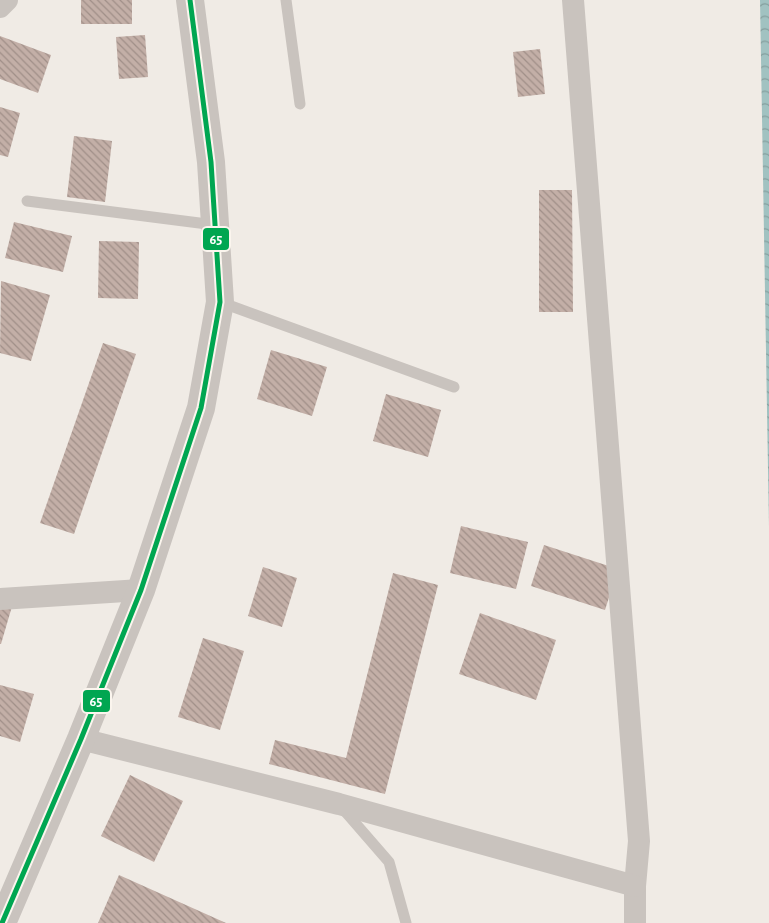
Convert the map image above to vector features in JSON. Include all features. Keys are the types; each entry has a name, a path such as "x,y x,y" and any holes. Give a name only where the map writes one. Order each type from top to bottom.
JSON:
{"street":[{"path":"0,7 7,0"},
{"path":"2,923 81,739 141,590 201,408 220,302 211,162 190,0"},
{"path":"573,0 640,841 635,923"},
{"path":"0,599 141,590"},
{"path":"81,739 339,804 636,886"}],"lane":[{"path":"286,0 300,104"},
{"path":"27,201 215,225"},
{"path":"220,302 454,387"},
{"path":"339,804 389,862 406,923"}],"water":[{"path":"760,0 769,0 769,527"}],"building":[{"path":"81,0 132,0 132,24 81,24"},
{"path":"145,35 148,77 119,79 116,37"},
{"path":"0,36 51,55 38,93 0,79"},
{"path":"540,49 545,94 518,97 513,52"},
{"path":"0,107 20,113 8,157 0,155"},
{"path":"74,136 112,141 105,202 67,197"},
{"path":"539,190 572,190 573,312 539,312"},
{"path":"14,222 72,236 63,272 5,258"},
{"path":"99,241 139,242 138,299 98,298"},
{"path":"1,281 50,295 31,361 0,353"},
{"path":"103,343 136,354 74,534 40,523"},
{"path":"271,350 327,367 312,416 257,399"},
{"path":"386,394 441,410 428,457 373,441"},
{"path":"461,526 528,542 516,589 450,573"},
{"path":"544,545 618,569 605,610 531,586"},
{"path":"263,567 297,578 282,627 248,616"},
{"path":"393,573 438,585 385,794 269,764 275,740 346,758"},
{"path":"0,603 13,603 1,644 0,644"},
{"path":"480,613 556,640 536,700 459,674"},
{"path":"203,638 244,651 220,730 178,717"},
{"path":"0,685 34,694 20,742 0,736"},
{"path":"130,775 183,801 154,862 101,836"},
{"path":"119,875 226,923 98,923"}],"transit line":[{"name":"65","path":"2,923 81,739 141,590 201,408 220,302 211,162 190,0"}]}
